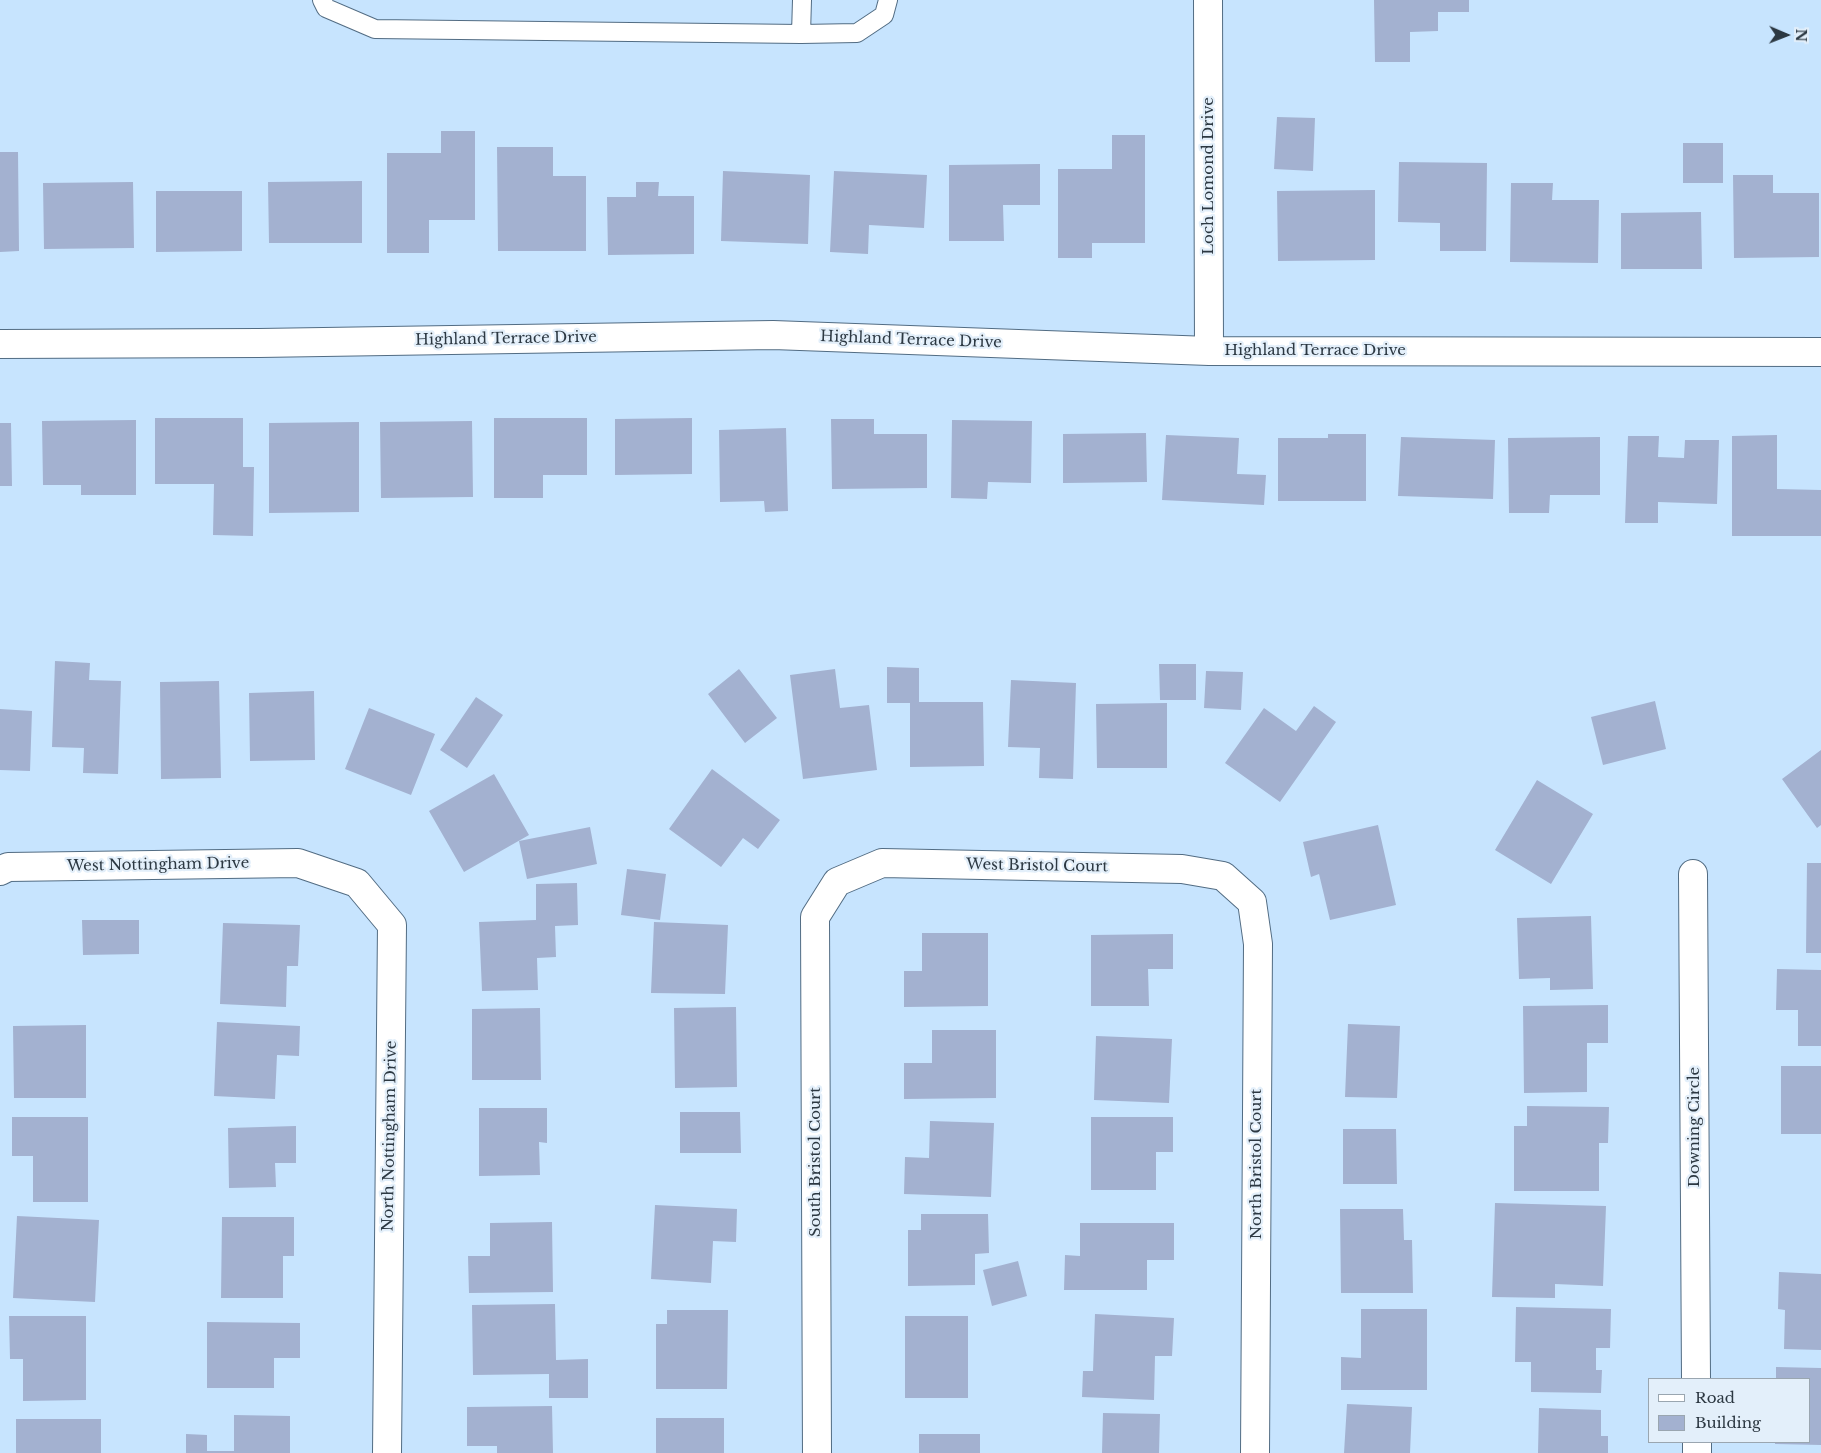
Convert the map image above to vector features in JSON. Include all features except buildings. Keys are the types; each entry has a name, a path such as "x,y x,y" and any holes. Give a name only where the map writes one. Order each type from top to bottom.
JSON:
{"street":[{"name":"Loch Lomond Drive","path":"1208,0 1209,351"},
{"name":"Highland Terrace Drive","path":"0,344 259,343 773,335 1209,351 1821,352"},
{"name":"West Nottingham Drive","path":"4,869 298,863 308,866"},
{"name":"West Bristol Court","path":"841,880 882,863 1182,869 1223,876 1233,885"},
{"name":"North Nottingham Drive","path":"308,866 357,883 392,925 387,1453"},
{"name":"Downing Circle","path":"1693,874 1696,1378"},
{"name":"South Bristol Court","path":"817,1453 815,917 837,882 841,880"},
{"name":"North Bristol Court","path":"1233,885 1252,902 1258,944 1255,1453"}],"lane":[{"path":"322,0 326,8 375,29 801,34 857,33 884,15 888,0"},
{"path":"801,34 802,0"}]}
